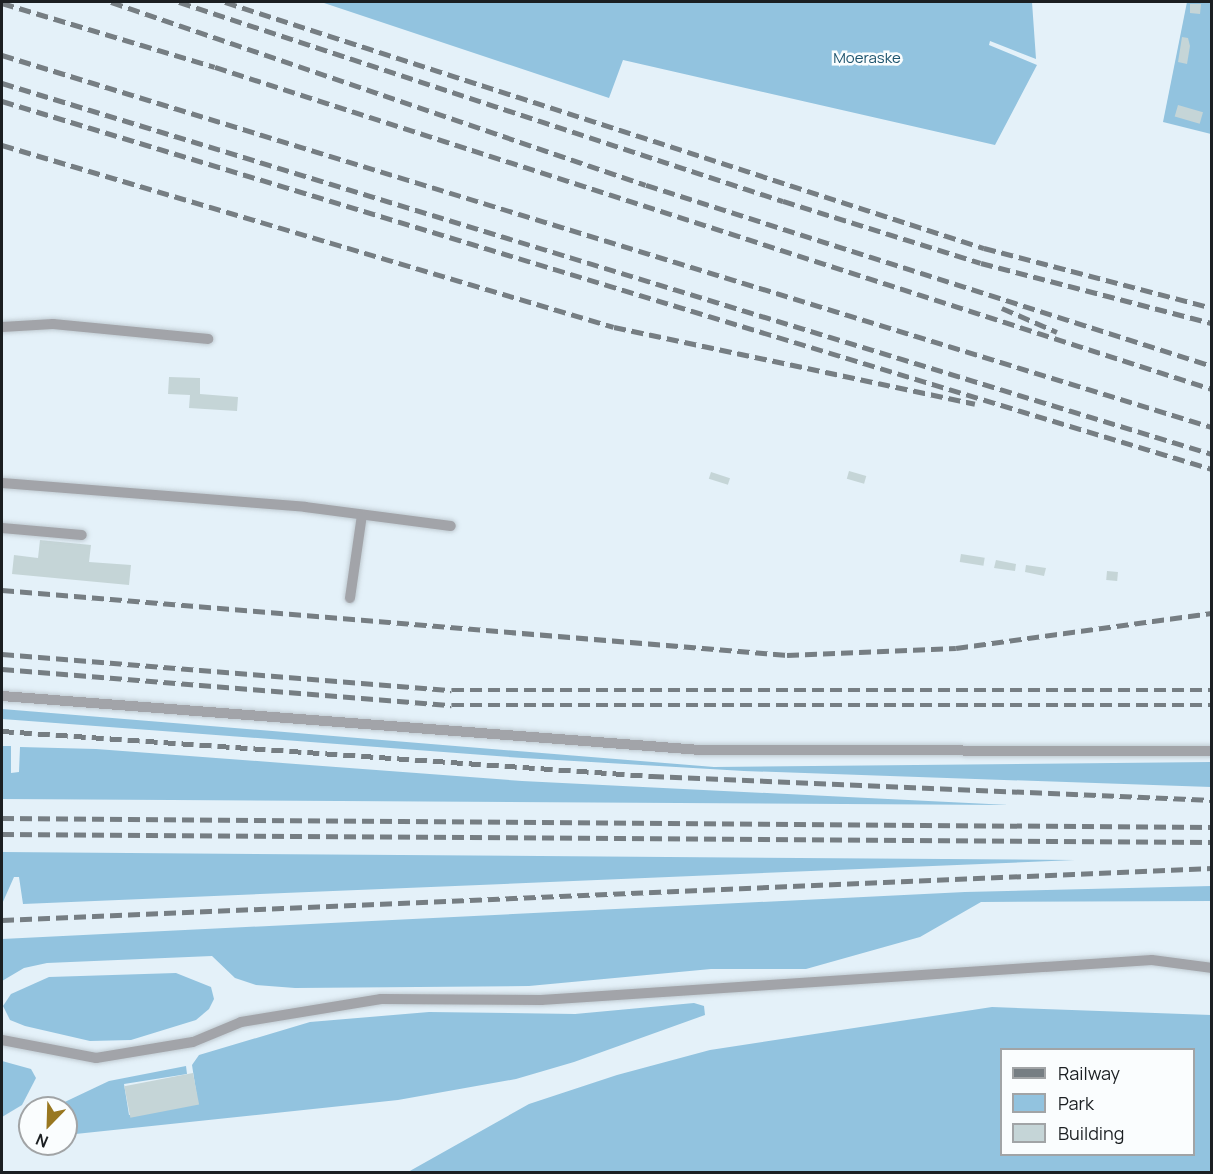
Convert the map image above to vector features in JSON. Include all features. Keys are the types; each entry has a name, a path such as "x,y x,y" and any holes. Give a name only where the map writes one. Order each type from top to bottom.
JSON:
{"lane":[{"path":"2,327 53,324 208,339"},
{"path":"2,483 362,514 451,526"},
{"path":"350,598 362,514"},
{"path":"2,528 82,536"},
{"path":"2,696 700,750 1212,751"},
{"path":"2,1040 96,1058 193,1042 242,1022 381,999 541,1000 1152,960 1212,968"}],"green space":[{"name":"Moeraske","path":"321,2 1032,2 1036,59 990,41 989,45 1037,65 995,145 623,60 609,98"},
{"path":"1187,2 1211,2 1211,134 1163,122"},
{"path":"2,709 714,767 1211,762 1211,787 744,771 523,758 2,719"},
{"path":"2,746 11,746 11,773 19,772 20,747 96,749 522,781 1009,805 2,799"},
{"path":"2,852 1075,860 23,904 19,877 14,877 2,904"},
{"path":"1211,886 1211,901 981,902 920,937 806,969 711,969 529,986 295,988 256,985 235,978 212,956 47,963 24,968 2,981 2,939 965,892"},
{"path":"176,973 211,987 214,999 209,1009 196,1020 131,1040 90,1041 25,1026 10,1020 3,1006 11,994 49,977"},
{"path":"694,1003 704,1006 705,1015 574,1062 516,1079 398,1100 78,1134 77,1096 109,1081 186,1066 187,1074 124,1084 129,1115 198,1104 192,1065 199,1055 310,1022 429,1012 575,1014"},
{"path":"992,1007 1211,1015 1211,1172 408,1172 529,1104 617,1075 710,1050"},
{"path":"2,1061 31,1069 36,1078 27,1096 18,1096 18,1107 2,1117"}],"building":[{"path":"1190,4 1201,4 1200,14 1190,13"},
{"path":"1182,37 1188,38 1190,46 1187,64 1178,62"},
{"path":"1178,105 1203,112 1200,124 1175,117"},
{"path":"169,377 200,378 200,394 238,397 237,411 189,408 190,395 168,394"},
{"path":"849,471 866,476 864,484 847,479"},
{"path":"711,472 730,478 728,485 709,479"},
{"path":"40,540 91,545 89,562 131,565 129,585 12,574 14,555 38,558"},
{"path":"961,554 985,558 983,566 960,562"},
{"path":"996,560 1016,564 1015,571 994,568"},
{"path":"1026,565 1046,568 1044,576 1025,572"},
{"path":"1107,571 1118,572 1117,581 1106,580"},
{"path":"193,1073 199,1104 130,1118 124,1086"}],"railway":[{"path":"111,2 646,185 1212,366"},
{"path":"179,2 783,201 981,263 1212,323"},
{"path":"225,2 984,248 1212,308"},
{"path":"2,3 215,67 1212,389"},
{"path":"2,55 1212,427"},
{"path":"2,83 1212,454"},
{"path":"2,101 1212,469"},
{"path":"2,145 614,327 975,404"},
{"path":"1002,308 1057,332"},
{"path":"2,590 787,655 956,648 1212,613"},
{"path":"2,654 452,690 1212,690"},
{"path":"2,669 452,705 1212,705"},
{"path":"2,731 652,776 1212,800"},
{"path":"2,818 1212,827"},
{"path":"2,834 1212,842"},
{"path":"2,920 1212,868"}]}
